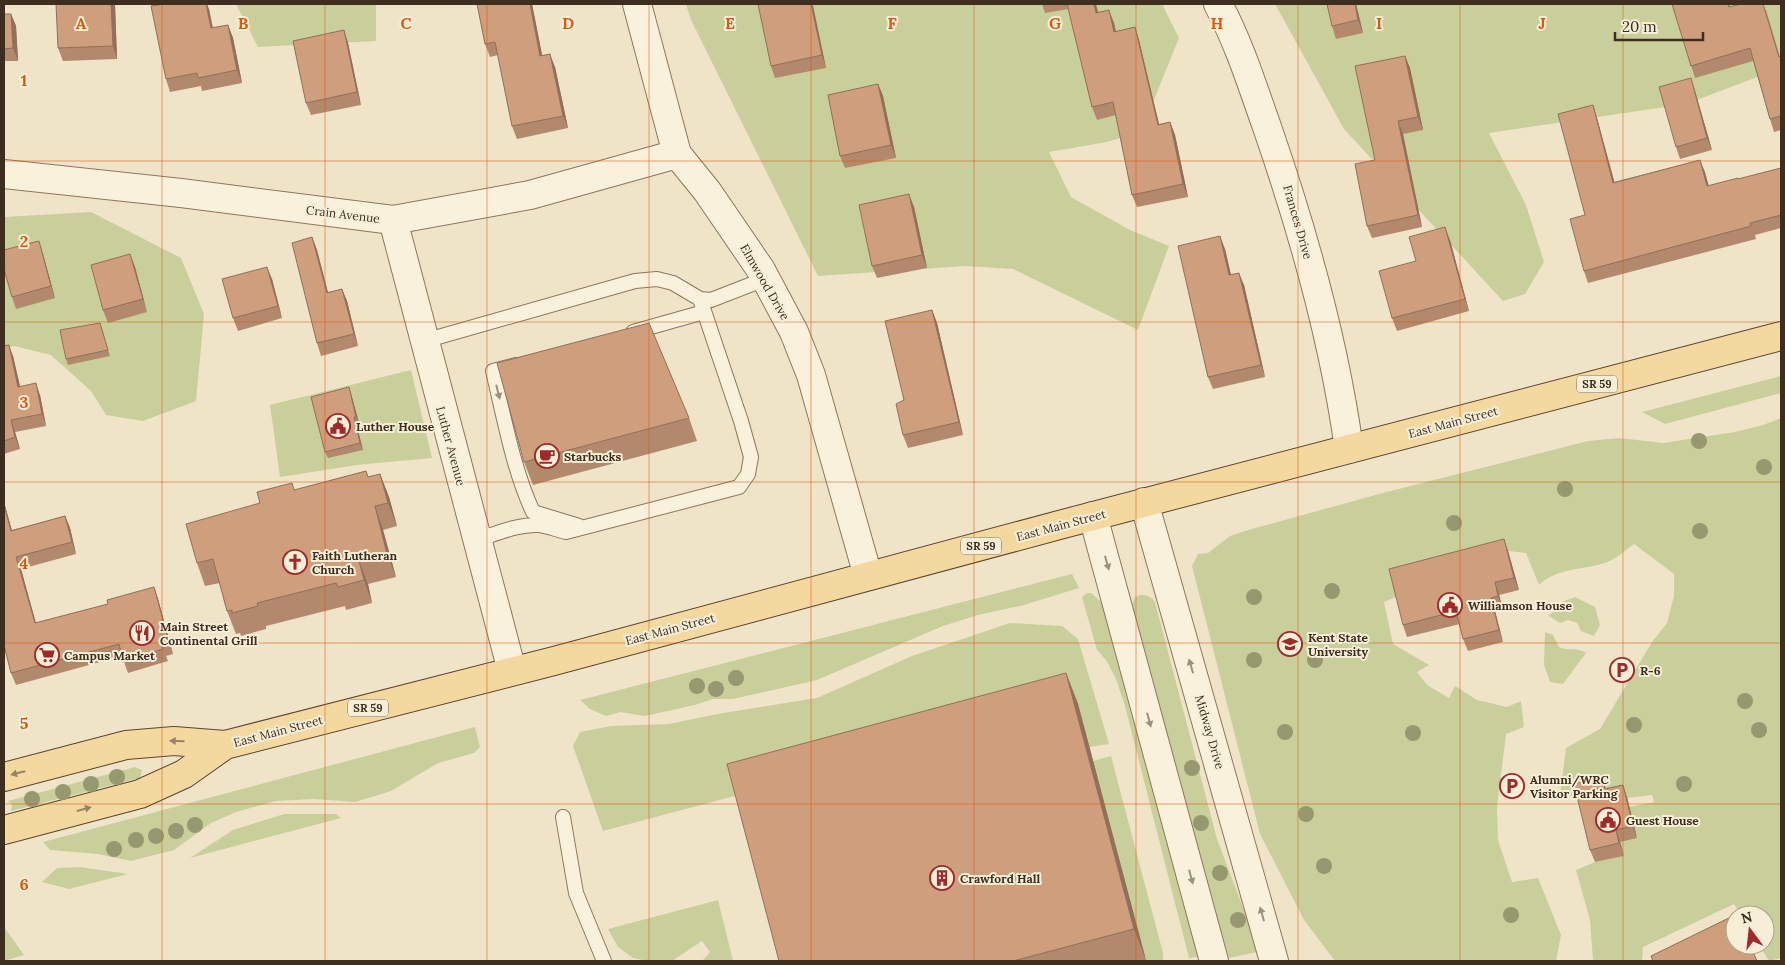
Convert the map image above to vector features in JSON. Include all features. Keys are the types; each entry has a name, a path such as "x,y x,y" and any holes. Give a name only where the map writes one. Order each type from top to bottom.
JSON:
{"main road":[{"name":"East Main Street","path":"4,777 126,746 174,741 225,745 1781,336"},
{"name":"East Main Street","path":"4,830 140,794 184,774 225,745"}],"street":[{"name":"Elmwood Drive","path":"636,4 677,154 722,212 765,279 794,332 811,375 868,576"},
{"name":"Frances Drive","path":"1218,4 1234,32 1286,181 1312,272 1343,405 1350,449"},
{"name":"Crain Avenue","path":"4,174 181,193 393,220 530,195 677,154"},
{"name":"Luther Avenue","path":"393,220 512,671"},
{"name":"Midway Drive","path":"1144,502 1274,961"},
{"path":"1093,516 1214,961"}],"lane":[{"path":"424,341 635,281 658,279 673,283 702,306 741,421 751,457 744,481 739,487 566,532 542,525 532,525 476,540"},
{"path":"618,336 702,306 711,300 765,279"},
{"path":"531,360 493,371 520,476 533,512 582,528"},
{"path":"563,817 576,893 604,961"}],"green space":[{"path":"236,4 376,4 376,41 258,47"},
{"path":"686,4 1162,4 1179,38 1141,132 1107,142 1049,152 1071,197 1130,230 1169,246 1138,330 1013,269 966,266 818,276 691,20"},
{"path":"1275,4 1781,4 1781,68 1686,104 1489,133 1526,205 1544,262 1525,294 1503,301 1344,129"},
{"path":"91,212 181,258 204,314 196,401 143,421 106,415 91,391 51,355 14,346 4,348 4,217"},
{"path":"411,370 432,458 357,465 280,477 270,405"},
{"path":"1781,376 1781,393 1665,424 1642,412"},
{"path":"1781,418 1781,958 1769,961 1765,955 1775,955 1775,905 1734,904 1725,905 1725,908 1643,947 1642,961 1593,961 1590,920 1576,870 1595,862 1624,856 1620,842 1629,807 1654,802 1652,795 1627,798 1560,795 1566,748 1600,729 1652,642 1667,623 1674,596 1674,574 1634,544 1609,562 1562,572 1553,575 1539,585 1526,553 1508,551 1384,602 1393,644 1429,665 1417,672 1427,685 1449,698 1455,686 1477,700 1507,707 1521,701 1524,727 1506,734 1497,807 1498,840 1512,882 1538,878 1561,935 1556,961 1335,961 1304,920 1260,834 1192,566 1198,554 1208,553 1230,536 1248,530 1379,494 1588,441 1619,438 1663,443 1735,432"},
{"path":"1072,574 1079,588 1024,605 978,615 943,626 817,680 733,699 713,699 645,716 620,712 606,716 590,709 580,700"},
{"path":"1087,593 1091,593 1105,605 1204,956 1189,958 1125,706 1116,679 1106,660 1097,650 1082,597"},
{"path":"1140,595 1149,596 1155,602 1217,839 1250,926 1257,952 1229,958 1219,932 1131,608 1135,597"},
{"path":"1575,597 1595,607 1600,625 1594,636 1581,631 1577,623 1568,620 1560,623 1549,616 1562,602"},
{"path":"1010,623 1062,626 1078,639 1109,744 1089,747 1078,705 603,831 573,746 580,732 611,726 669,724 717,714 817,698 912,656"},
{"path":"1545,632 1553,635 1559,647 1586,653 1563,684 1550,682 1544,665"},
{"path":"475,727 480,747 474,753 438,763 391,791 355,802 314,799 276,801 236,812 211,823 174,850 131,861 98,854 50,850 43,842"},
{"path":"1111,756 1163,953 1163,961 1141,961 1146,960 1093,761"},
{"path":"135,767 142,770 140,778 11,811 12,805 8,801"},
{"path":"284,814 336,814 341,818 190,858 233,830"},
{"path":"80,867 128,874 69,889 42,882 57,868"},
{"path":"718,900 733,961 702,961 710,952 702,941 672,961 648,961 633,958 618,947 608,929"},
{"path":"4,927 24,955 4,961"}],"building":[{"path":"56,4 111,4 113,46 58,48"},
{"path":"206,4 211,28 228,25 237,70 198,78 197,73 166,79 151,6"},
{"path":"477,4 530,4 540,56 550,54 563,116 512,126 495,42 485,44"},
{"path":"758,4 811,4 822,55 771,66"},
{"path":"1067,4 1094,4 1096,13 1109,10 1114,32 1135,27 1158,125 1170,122 1183,184 1132,195 1113,102 1092,107"},
{"path":"1327,4 1355,4 1358,20 1332,26"},
{"path":"1672,4 1728,4 1729,7 1741,4 1763,4 1779,57 1781,56 1781,116 1770,119 1750,48 1691,66"},
{"path":"4,14 11,14 13,48 4,49"},
{"path":"344,30 357,92 306,103 293,41"},
{"path":"1405,56 1418,117 1398,121 1418,215 1367,226 1355,164 1375,160 1355,66"},
{"path":"1691,78 1707,138 1676,147 1659,87"},
{"path":"878,84 891,145 840,156 828,95"},
{"path":"1593,105 1613,183 1700,160 1707,186 1781,168 1781,215 1750,223 1751,226 1584,271 1570,219 1585,215 1558,114"},
{"path":"909,194 922,255 872,266 859,205"},
{"path":"1445,227 1465,299 1392,318 1379,271 1416,261 1409,237"},
{"path":"1220,236 1229,275 1239,273 1261,365 1208,377 1178,246"},
{"path":"312,237 327,293 342,289 354,334 317,343 292,243"},
{"path":"39,241 51,286 12,297 4,269 4,250"},
{"path":"130,254 143,299 103,310 91,265"},
{"path":"267,267 278,306 233,318 222,279"},
{"path":"932,310 959,422 903,435 896,404 904,400 885,321"},
{"path":"100,323 108,350 66,359 60,330"},
{"path":"649,323 689,418 524,462 497,363"},
{"path":"9,345 18,387 36,383 42,414 11,420 15,437 4,441 4,346"},
{"name":"Luther House","path":"349,387 360,443 325,452 311,397"},
{"name":"Faith Lutheran Church","path":"366,471 368,477 380,474 388,503 375,506 387,554 359,561 364,580 338,587 336,583 257,603 258,606 232,613 232,610 227,611 213,559 197,563 186,524 260,503 257,492 292,483 294,490"},
{"path":"4,505 11,531 65,516 72,542 16,557 35,623 108,604 107,600 154,587 169,642 162,644 163,649 123,661 119,644 11,673 4,645"},
{"name":"Williamson House","path":"1504,539 1514,578 1495,582 1498,596 1491,598 1499,630 1463,639 1456,611 1403,625 1389,569"},
{"name":"Crawford Hall","path":"1066,673 1134,929 1013,961 779,961 727,764"},
{"name":"Guest House","path":"1602,777 1605,789 1623,785 1633,826 1616,830 1619,843 1590,850 1574,784"},
{"path":"1725,920 1725,955 1754,955 1757,961 1653,961 1651,956"}],"place":[{"name":"Luther House","path":"338,426"},
{"name":"Starbucks","path":"547,456"},
{"name":"Faith Lutheran Church","path":"295,562"},
{"name":"Williamson House","path":"1450,605"},
{"name":"Main Street Continental Grill","path":"142,633"},
{"name":"Kent State University","path":"1290,644"},
{"name":"Campus Market","path":"47,655"},
{"name":"R-6","path":"1622,670"},
{"name":"Alumni/WRC Visitor Parking","path":"1512,786"},
{"name":"Guest House","path":"1608,820"},
{"name":"Crawford Hall","path":"942,878"}]}
